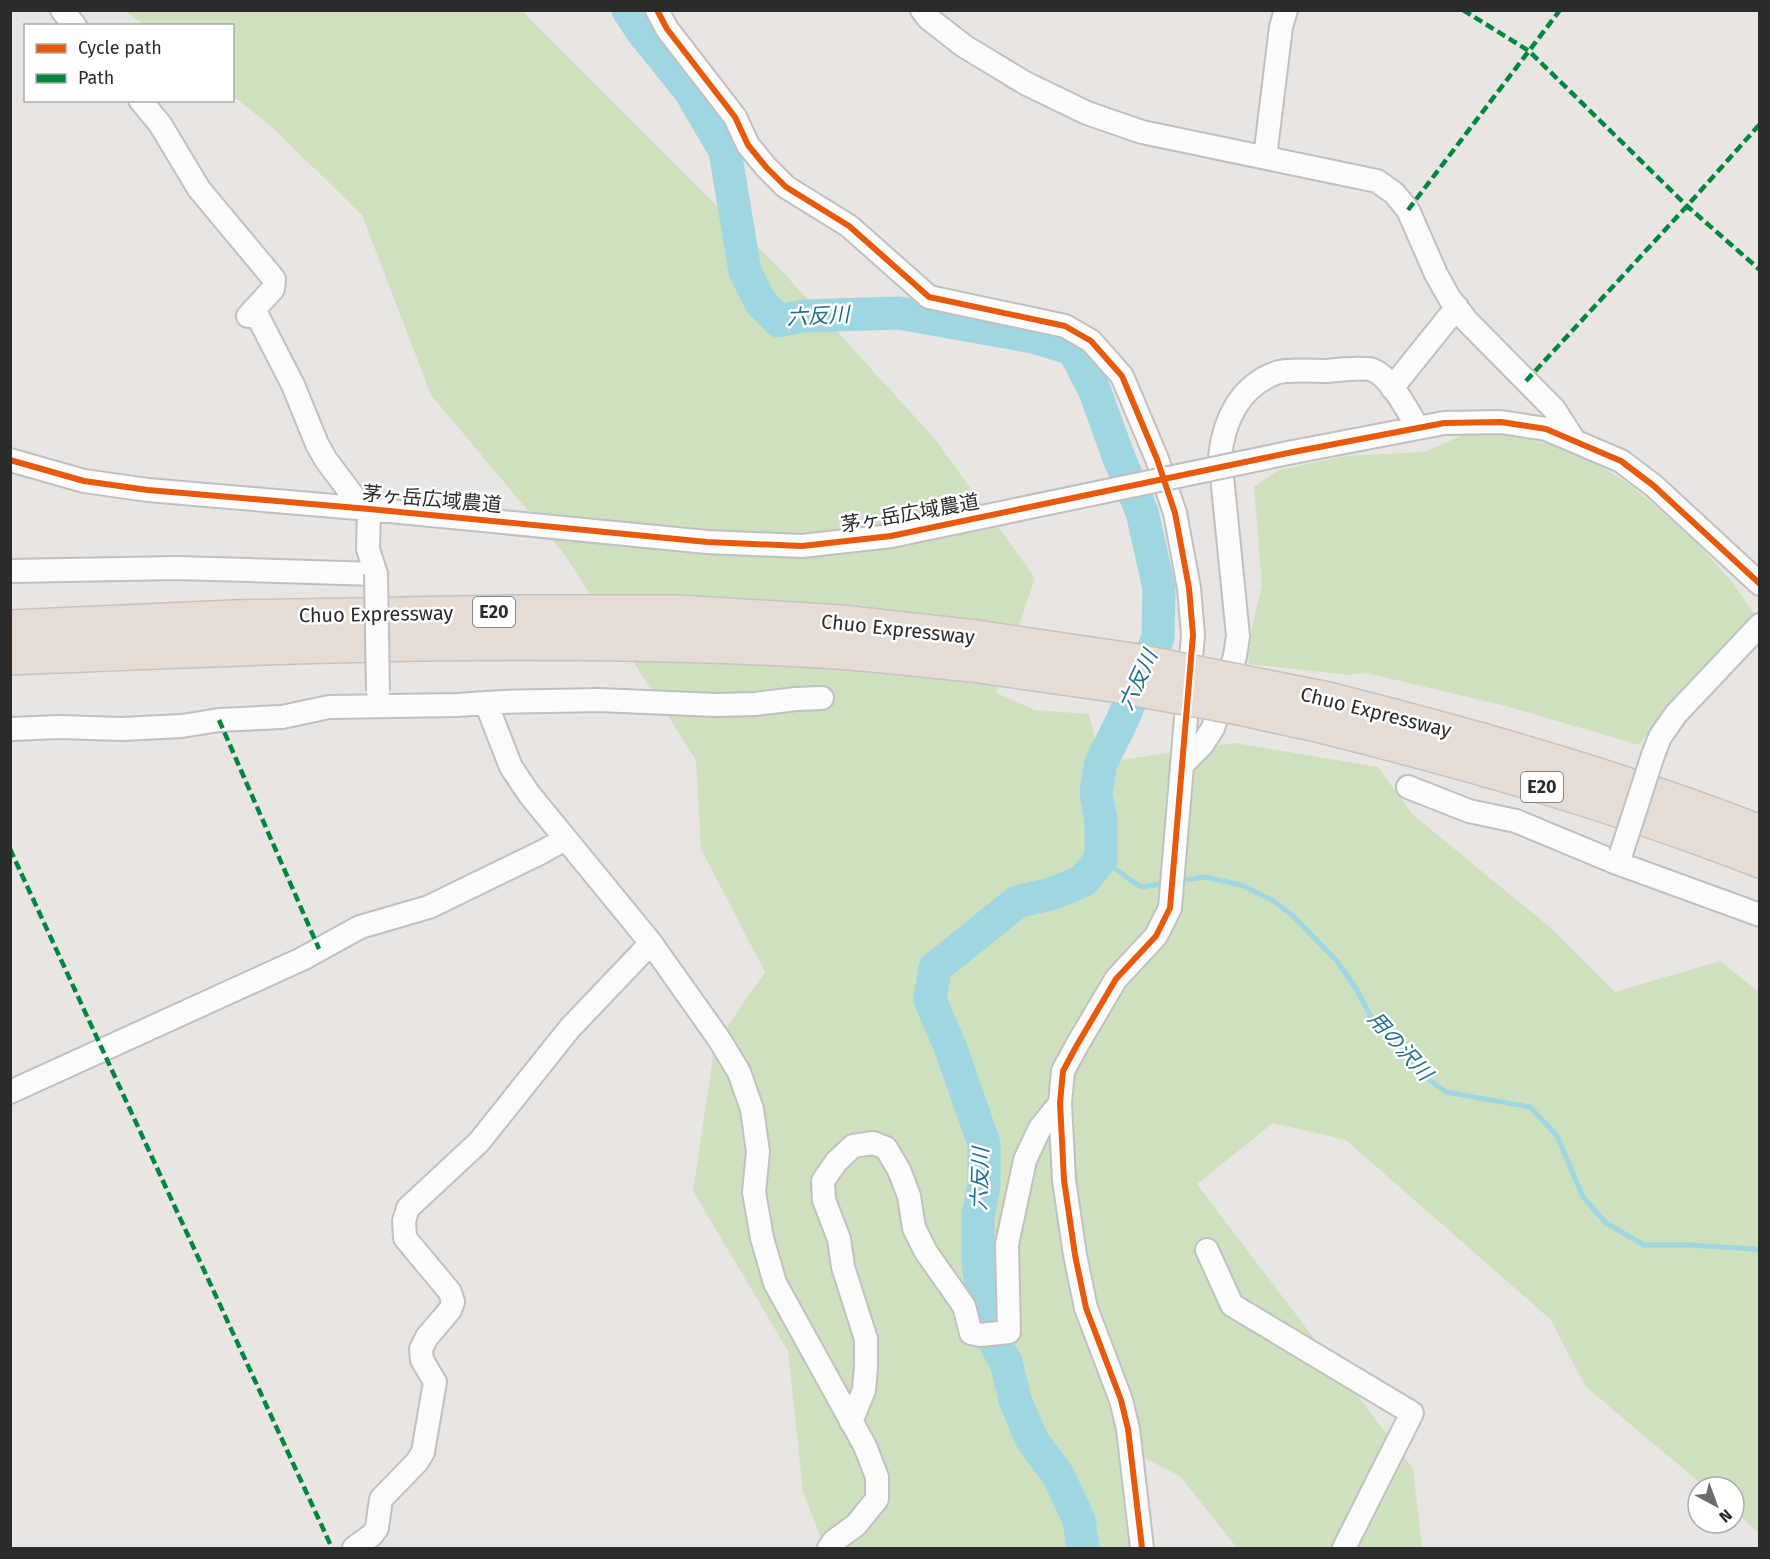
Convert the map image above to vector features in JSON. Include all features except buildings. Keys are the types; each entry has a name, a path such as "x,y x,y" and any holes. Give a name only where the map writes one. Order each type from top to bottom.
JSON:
{"highway":[{"name":"Chuo Expressway","path":"10,627 246,617 514,612 678,612 841,622 1119,686 1234,707 1325,712 1447,729 1594,773 1760,832"},
{"name":"Chuo Expressway","path":"10,658 233,649 515,643 681,645 839,652 974,651"},
{"name":"Chuo Expressway","path":"1325,712 1439,756 1587,800 1760,861"}],"street":[{"path":"62,10 73,24"},
{"path":"657,10 667,29 735,117 748,145 766,167 786,186 849,226 928,297 1065,326 1091,340 1122,376 1157,459 1175,513 1189,588 1193,635 1170,908 1156,936 1116,980 1077,1045 1063,1071 1060,1103 1064,1180 1075,1254 1086,1308 1120,1400 1128,1429 1142,1548"},
{"path":"922,10 928,18 964,46 1025,83 1087,113 1142,132 1377,181 1394,193 1408,210 1436,274 1456,307 1554,409 1574,440"},
{"path":"1265,157 1281,27 1286,10"},
{"path":"142,102 160,124 199,189 274,279 273,289 251,312 293,385 316,444 326,460 366,509 368,549 376,574 378,699"},
{"path":"1392,388 1456,307"},
{"path":"1182,765 1202,746 1214,728 1235,656 1238,636 1220,456 1222,435 1238,402 1256,384 1278,372 1372,369 1386,380 1418,428"},
{"name":"茅ヶ岳広域農道","path":"10,460 84,481 148,490 707,542 802,546 891,536 1293,452 1444,423 1501,422 1546,429 1621,461 1654,486 1760,584"},
{"path":"10,571 177,568 376,574"},
{"path":"1619,859 1660,737 1676,714 1760,625"},
{"path":"10,729 60,727 122,729 182,726 219,720 282,717 378,699 457,705 599,700 716,705 822,698"},
{"path":"486,703 511,767 529,794 651,943 719,1039 739,1072 752,1109 758,1152 754,1192 762,1238 775,1283 865,1446 877,1477 877,1499 856,1525 834,1541 829,1548"},
{"path":"1408,787 1469,810 1516,821 1760,915"},
{"path":"10,1092 302,959 360,927 429,907 565,839"},
{"path":"354,1548 372,1535 377,1528 381,1499 417,1462 423,1452 435,1382 422,1359 421,1349 427,1337 450,1310 453,1302 450,1292 405,1238 404,1221 408,1208 479,1142 570,1028 651,943"},
{"path":"851,1422 864,1390 866,1339 843,1267 838,1239 824,1200 823,1181 836,1162 853,1146 873,1143 886,1148 899,1170 909,1196 914,1228 926,1252 964,1306 971,1333 980,1335 1009,1332 1007,1244 1018,1193 1026,1160 1040,1128 1060,1103"},
{"path":"1207,1250 1232,1305 1412,1413 1344,1548"}],"green space":[{"path":"125,11 522,11 780,269 935,439 1035,578 996,693 1035,710 1089,714 1101,763 1235,743 1378,767 1412,814 1552,929 1615,992 1720,961 1759,992 1759,1533 1746,1522 1746,1475 1691,1475 1585,1386 1551,1320 1346,1140 1273,1123 1197,1184 1413,1469 1422,1548 1237,1548 1180,1476 1133,1452 1138,1548 825,1548 803,1492 788,1351 693,1191 715,1044 765,972 701,849 696,760 565,555 431,395 362,215 272,127 234,97 234,24 143,24"},
{"path":"1473,431 1524,437 1576,452 1628,483 1692,538 1733,583 1755,616 1689,681 1639,745 1506,706 1366,673 1349,675 1249,664 1248,644 1262,585 1254,487 1279,470 1345,456 1424,452"}],"waterway":[{"name":"六反川","path":"628,10 644,34 690,91 725,151 745,272 761,303 779,321 802,316 899,313 1033,337 1073,349 1094,389 1142,512 1159,588 1158,638 1101,763 1096,793 1101,820 1101,859 1083,881 1054,893 1017,902 935,968 930,1000 950,1046 984,1144 984,1185 978,1216 978,1262 984,1308 997,1347 1006,1362 1015,1400 1032,1440 1058,1475 1079,1520 1083,1548"},
{"name":"用の沢川","path":"1101,859 1141,887 1167,883"},
{"name":"用の沢川","path":"1179,881 1205,877 1241,885 1272,900 1293,916 1337,961 1357,990 1370,1015 1420,1073 1446,1092 1530,1107 1557,1136 1583,1197 1606,1223 1644,1245 1687,1245 1760,1251"}],"marked path":[{"path":"1463,10 1529,51 1687,206 1760,270"},
{"path":"1408,210 1560,10"},
{"path":"1526,381 1760,124"},
{"path":"219,720 319,949"},
{"path":"10,849 332,1548"}],"cycle path":[{"path":"657,10 667,29 735,117 748,145 766,167 786,187 849,226 929,297 1065,326 1091,341 1122,376 1157,459 1175,513 1189,588 1193,635 1170,908 1156,936 1116,979 1077,1045 1063,1071 1060,1103 1064,1180 1075,1255 1086,1308 1121,1400 1128,1429 1142,1548"},
{"path":"10,460 84,481 148,490 707,542 802,546 891,536 1293,452 1444,423 1501,422 1546,429 1621,461 1654,486 1760,584"}]}
